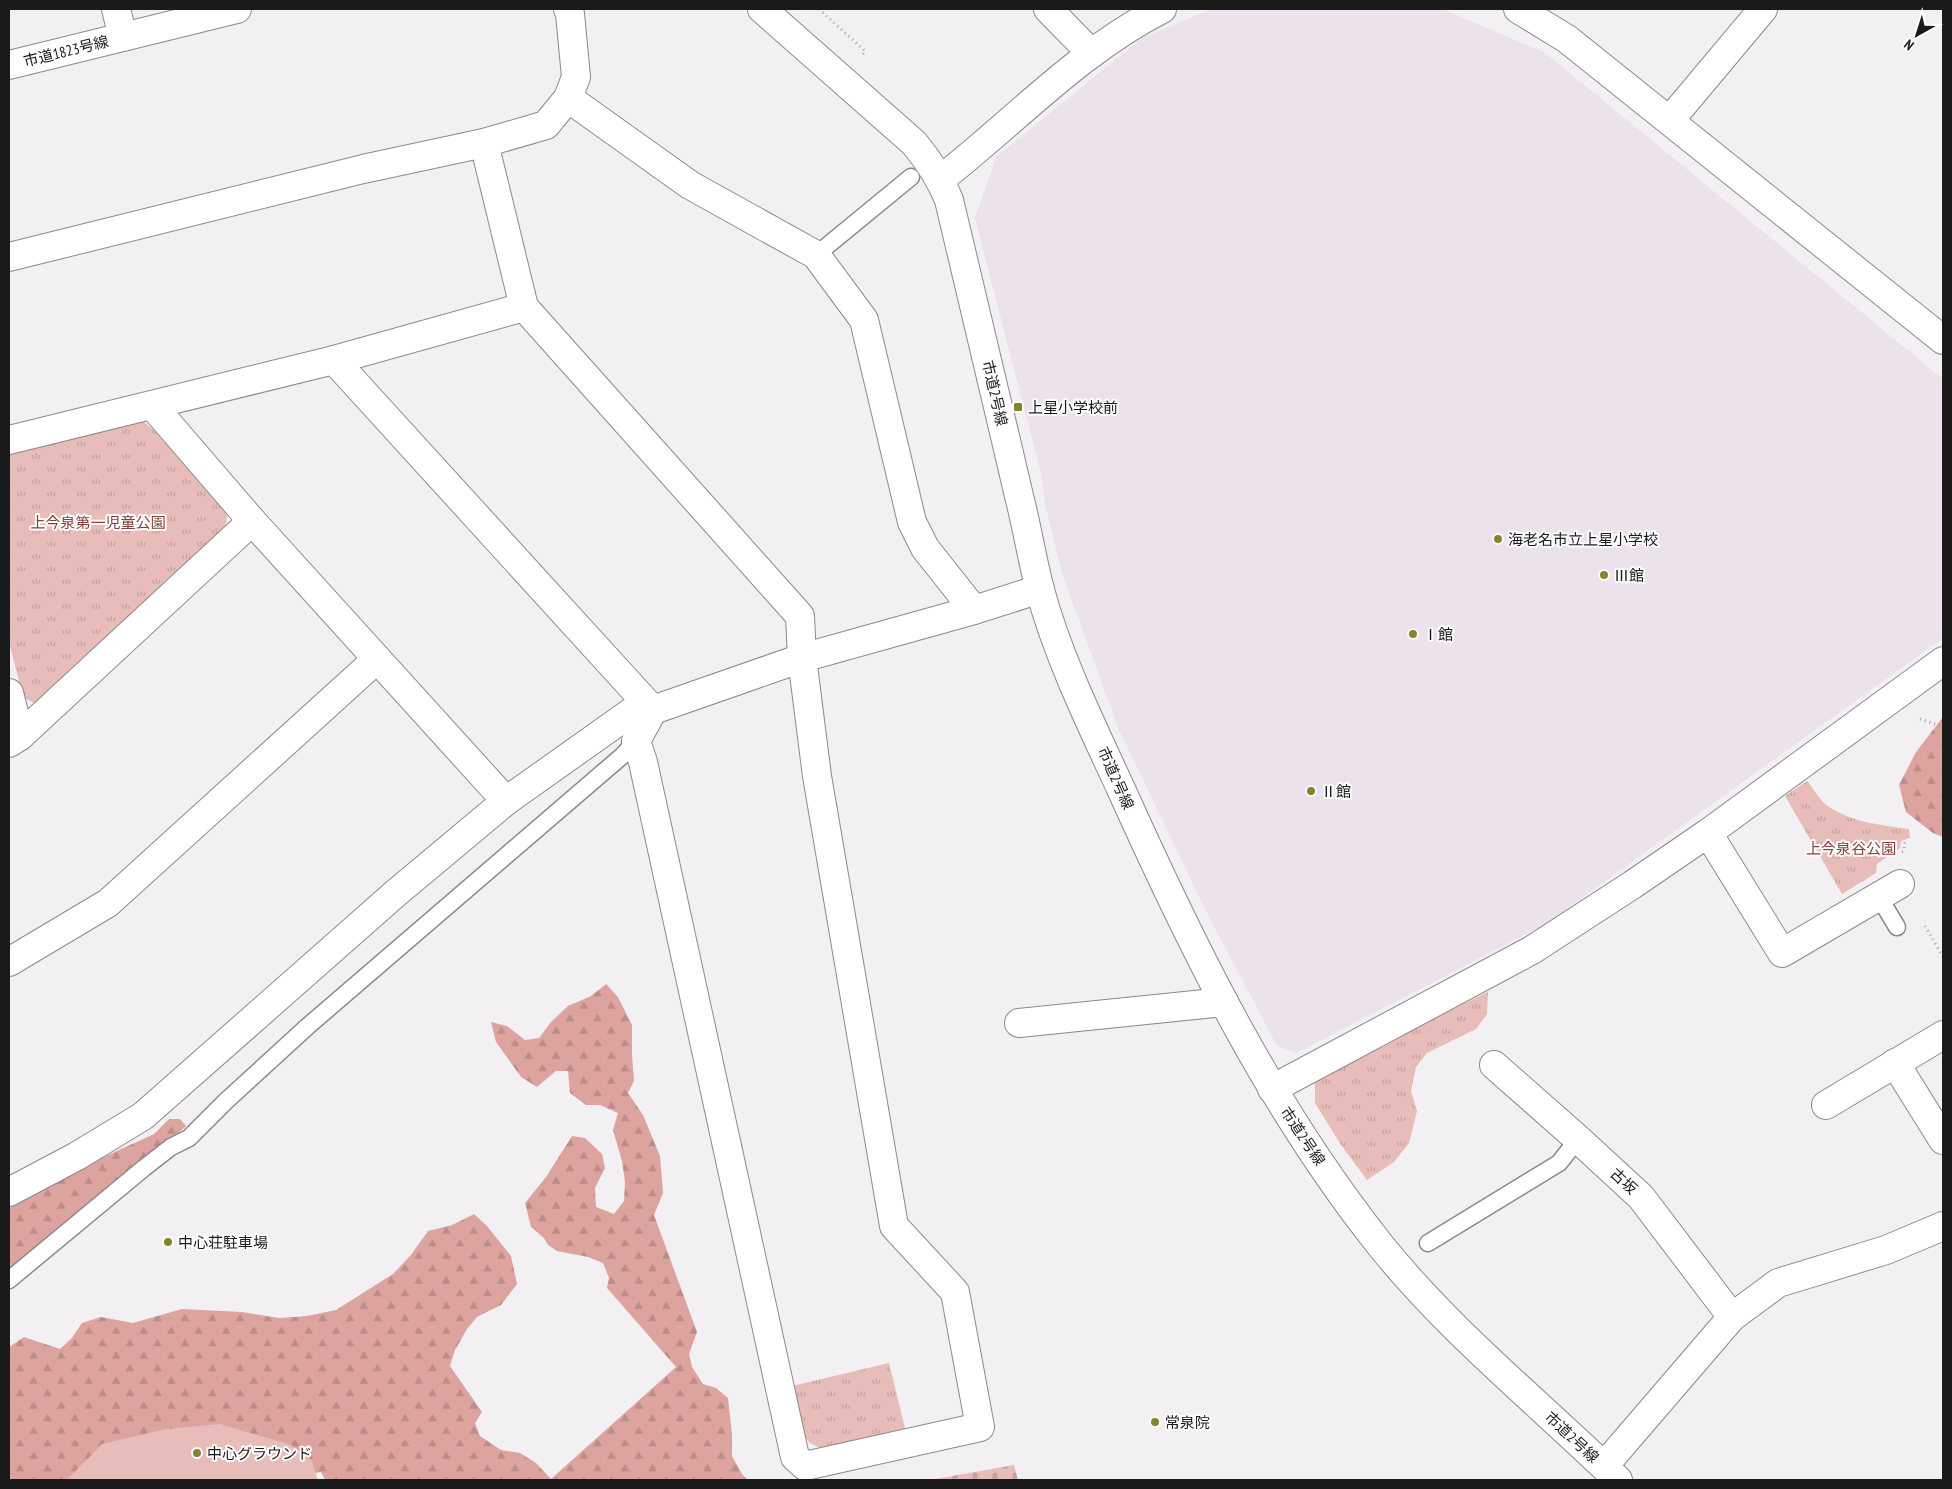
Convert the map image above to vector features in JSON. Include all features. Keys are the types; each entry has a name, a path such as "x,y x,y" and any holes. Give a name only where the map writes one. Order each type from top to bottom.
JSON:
{"street":[{"path":"116,9 123,37 237,9"},
{"path":"9,257 363,169 484,143 546,125 568,98 576,78 568,9"},
{"name":"市道2号線","path":"762,9 914,143 941,179 949,200 1040,589 1054,634 1091,722 1155,864 1224,1002 1272,1089 1336,1186 1410,1280 1467,1339 1611,1473"},
{"path":"1048,9 1090,53"},
{"path":"941,179 1090,53 1135,22 1162,9"},
{"path":"1518,9 1567,39 1943,340"},
{"path":"1670,120 1763,9"},
{"name":"市道1823号線","path":"9,65 123,37"},
{"path":"568,98 690,185 816,255 864,320 912,522 925,548 974,610"},
{"path":"484,143 524,308 800,616 802,658 817,776 894,1226 955,1292 980,1427 805,1466 795,1457 643,762 636,742 653,710"},
{"path":"9,440 334,360 524,308"},
{"path":"334,360 653,710"},
{"path":"153,406 252,521 506,801"},
{"path":"14,740 252,521"},
{"path":"9,1192 77,1156 143,1116 396,893 506,801 633,711 653,710 802,658 974,610 1040,589"},
{"path":"9,962 108,903 377,658"},
{"path":"1272,1089 1532,950 1632,885 1708,832 1943,661"},
{"path":"9,693 14,740"},
{"path":"1708,832 1782,953 1890,890"},
{"path":"1019,1023 1224,1002"},
{"path":"1826,1105 1943,1035"},
{"path":"1895,1064 1943,1140"},
{"name":"古坂","path":"1494,1065 1641,1197 1732,1317"},
{"path":"1611,1473 1732,1317 1778,1283 1886,1250 1943,1226"}],"lane":[{"path":"816,255 911,177"},
{"path":"9,1280 144,1168 171,1147 188,1138 308,1026 636,742"},
{"path":"1890,890 1897,927"},
{"path":"1428,1243 1559,1163 1578,1139"}],"path":[{"path":"820,9 865,51 861,56"}],"shaded area":[{"name":"海老名市立上星小学校","path":"1212,9 1442,9 1544,52 1943,379 1943,638 1547,923 1297,1053 1277,1046 1207,913 1119,730 1062,573 1045,504 1041,474 975,218 996,157 1142,38"}],"green space":[{"name":"上今泉第一児童公園","path":"135,419 143,421 155,431 226,507 225,527 40,701 34,703 23,697 9,642 9,451"},
{"path":"1943,717 1943,837 1933,833 1906,812 1899,785 1916,752"},
{"name":"上今泉谷公園","path":"1807,781 1824,803 1843,815 1865,822 1909,829 1910,838 1901,841 1900,848 1877,864 1876,873 1842,894 1785,796"},
{"path":"606,984 618,997 632,1025 634,1081 628,1093 643,1115 660,1156 663,1193 654,1215 697,1332 689,1354 692,1367 703,1384 716,1388 728,1398 732,1434 732,1456 742,1474 748,1480 325,1480 321,1472 287,1478 9,1480 9,1347 24,1337 60,1349 71,1339 82,1323 101,1317 133,1323 182,1309 242,1312 279,1318 307,1316 336,1310 393,1274 411,1255 428,1231 452,1225 474,1214 487,1226 511,1256 517,1284 501,1305 477,1317 467,1329 455,1350 450,1366 482,1412 475,1423 480,1436 501,1450 520,1453 536,1463 551,1479 676,1367 607,1288 609,1278 603,1263 588,1257 557,1251 548,1245 544,1238 531,1227 525,1203 546,1177 572,1136 585,1138 602,1154 605,1168 595,1188 596,1207 614,1214 624,1201 625,1182 622,1161 613,1130 618,1113 600,1105 586,1105 570,1093 568,1071 556,1071 537,1087 521,1077 496,1042 491,1022 507,1026 525,1040 539,1038 551,1022 568,1006 591,996"},
{"path":"1488,992 1487,1014 1476,1029 1427,1053 1416,1067 1411,1091 1417,1111 1409,1143 1394,1162 1367,1180 1341,1145 1315,1103 1315,1081 1367,1053 1385,1046 1436,1017"},
{"path":"169,1119 180,1119 186,1126 9,1285 9,1208 49,1182 154,1134"},
{"path":"889,1363 906,1432 824,1450 810,1443 806,1438 792,1386"},
{"name":"中心グラウンド","path":"220,1424 291,1445 312,1461 318,1480 67,1480 102,1444 166,1429"},
{"path":"1014,1465 1018,1480 930,1480"}],"place":[{"name":"上星小学校前","path":"1018,407"},
{"name":"海老名市立上星小学校","path":"1498,539"},
{"name":"Ⅲ館","path":"1604,575"},
{"name":"Ⅰ館","path":"1413,634"},
{"name":"Ⅱ館","path":"1311,791"},
{"name":"中心荘駐車場","path":"168,1242"},
{"name":"常泉院","path":"1155,1422"},
{"name":"中心グラウンド","path":"197,1453"}]}
